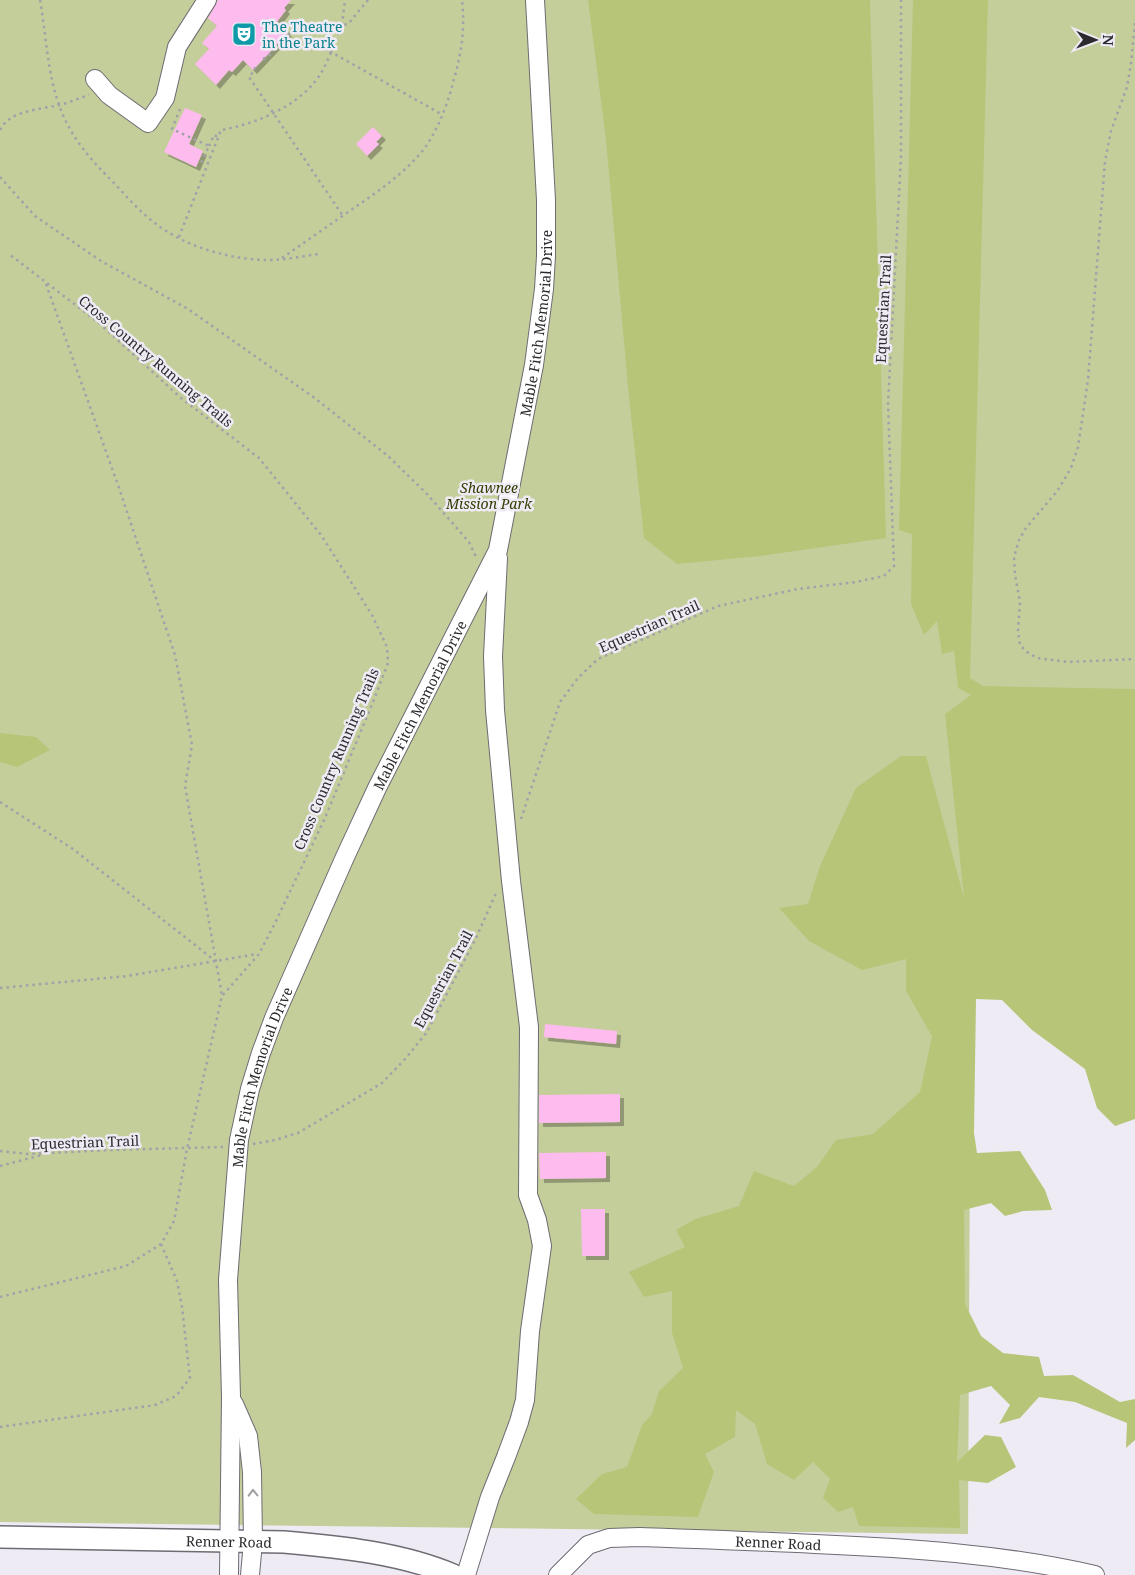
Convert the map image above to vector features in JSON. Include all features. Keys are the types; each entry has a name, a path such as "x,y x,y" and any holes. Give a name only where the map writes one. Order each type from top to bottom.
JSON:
{"main road":[{"name":"Renner Road","path":"0,1537 86,1537 313,1544 364,1551 410,1561 453,1575"}],"street":[{"path":"100,84 109,95 148,122 165,98 177,47 206,0"},
{"name":"Mable Fitch Memorial Drive","path":"229,1575 231,1397 228,1280 239,1145 250,1089 261,1053 282,1000 369,805 498,550 534,365 544,289 546,196 535,0"},
{"path":"466,1575 490,1497 513,1439 525,1400 529,1340 542,1246 537,1220 528,1195 529,1027 511,881 495,710 493,656 498,550"},
{"name":"Mable Fitch Memorial Drive","path":"231,1397 248,1436 252,1472 253,1542 250,1575"},
{"name":"Renner Road","path":"558,1575 588,1544 609,1538 640,1537 944,1551 1012,1560 1094,1575"}],"path":[{"path":"40,0 48,67 59,105 69,128 89,158 156,224 206,249 237,257 281,259 319,254"},
{"path":"179,237 221,130 251,122 300,98 321,74 342,25 345,0"},
{"path":"342,25 348,24 368,0"},
{"path":"281,259 384,187 408,167 425,147 448,102 463,43 462,0"},
{"name":"Equestrian Trail","path":"520,823 560,702 578,678 598,659 718,606 798,589 856,582 884,576 894,566 888,404 900,157 901,0"},
{"path":"1135,23 1127,87 1111,131 1105,161 1088,380 1078,447 1071,468 1058,490 1026,528 1019,540 1014,557 1020,602 1018,631 1020,645 1027,652 1037,658 1068,662 1135,659"},
{"path":"285,36 294,29 443,115"},
{"path":"263,59 275,50 277,44"},
{"path":"255,68 256,70 249,77 343,216"},
{"path":"0,130 4,123 26,111 59,105 100,84"},
{"path":"180,109 172,129 209,146"},
{"path":"200,165 214,135 218,137"},
{"path":"0,177 35,216 101,261 188,309 316,399 388,456 427,494 469,542 485,576"},
{"name":"Cross Country Running Trails","path":"9,254 98,324 181,398 259,458 321,535 372,615 387,647 388,662 373,702 328,809 275,923 259,954 222,996"},
{"name":"Cross Country Running Trails","path":"0,1297 126,1266 161,1244 174,1221 187,1149 222,996 185,786 192,745 175,655 118,485 45,282"},
{"path":"0,802 73,850 215,961"},
{"name":"Equestrian Trail","path":"0,1152 12,1154 187,1149 275,1140 298,1133 382,1083 406,1058 427,1032 476,938 497,891"},
{"path":"0,988 127,976 259,954"},
{"path":"0,1166 48,1153"},
{"path":"0,1427 155,1405 176,1396 190,1378 182,1307 177,1281 161,1244"}],"green space":[{"name":"Shawnee Mission Park","path":"0,0 1135,0 1135,970 971,952 968,1534 0,1522"},
{"path":"588,0 870,0 886,538 760,556 677,564 644,538 628,387 606,140"},
{"path":"913,0 988,0 970,678 983,686 1135,689 1135,1119 1115,1126 1097,1108 1085,1069 1032,1030 1002,1000 976,999 974,1133 977,1153 1020,1151 1045,1190 1052,1210 1023,1211 1005,1216 991,1203 964,1210 965,1304 981,1336 1003,1353 1039,1357 1044,1376 1073,1375 1120,1402 1135,1399 1135,1440 1126,1448 1127,1423 1075,1402 1039,1397 1020,1418 999,1424 1010,1405 991,1386 960,1395 957,1462 985,1435 1001,1437 1016,1467 988,1483 959,1480 960,1528 859,1526 853,1507 838,1512 823,1498 830,1479 813,1462 794,1480 767,1464 755,1424 736,1410 735,1437 705,1454 714,1472 698,1517 594,1514 576,1499 602,1474 627,1467 642,1425 652,1414 659,1391 683,1368 672,1333 672,1291 644,1297 629,1272 685,1247 676,1230 695,1219 739,1206 754,1171 794,1186 817,1167 836,1140 873,1134 920,1092 932,1036 906,991 906,959 862,970 809,941 779,908 808,904 820,866 856,788 901,756 926,756 964,898 945,714 971,695 958,688 954,651 942,654 937,621 924,635 911,604 912,534 899,530"},
{"path":"0,733 36,737 50,750 17,767 0,762"}],"building":[{"path":"218,0 291,0 276,23 288,33 253,70 243,60 232,72 229,70 216,85 195,64 209,49 202,43 217,26 208,18"},
{"path":"185,108 202,115 189,144 203,151 196,167 164,152"},
{"path":"373,127 382,136 376,142 379,144 367,156 356,144"},
{"path":"545,1024 617,1031 616,1044 544,1037"},
{"path":"620,1094 620,1122 539,1123 539,1095"},
{"path":"606,1152 606,1178 540,1179 539,1153"},
{"path":"581,1209 605,1209 605,1256 582,1256"}],"place":[{"name":"The Theatre in the Park","path":"244,34"}]}
